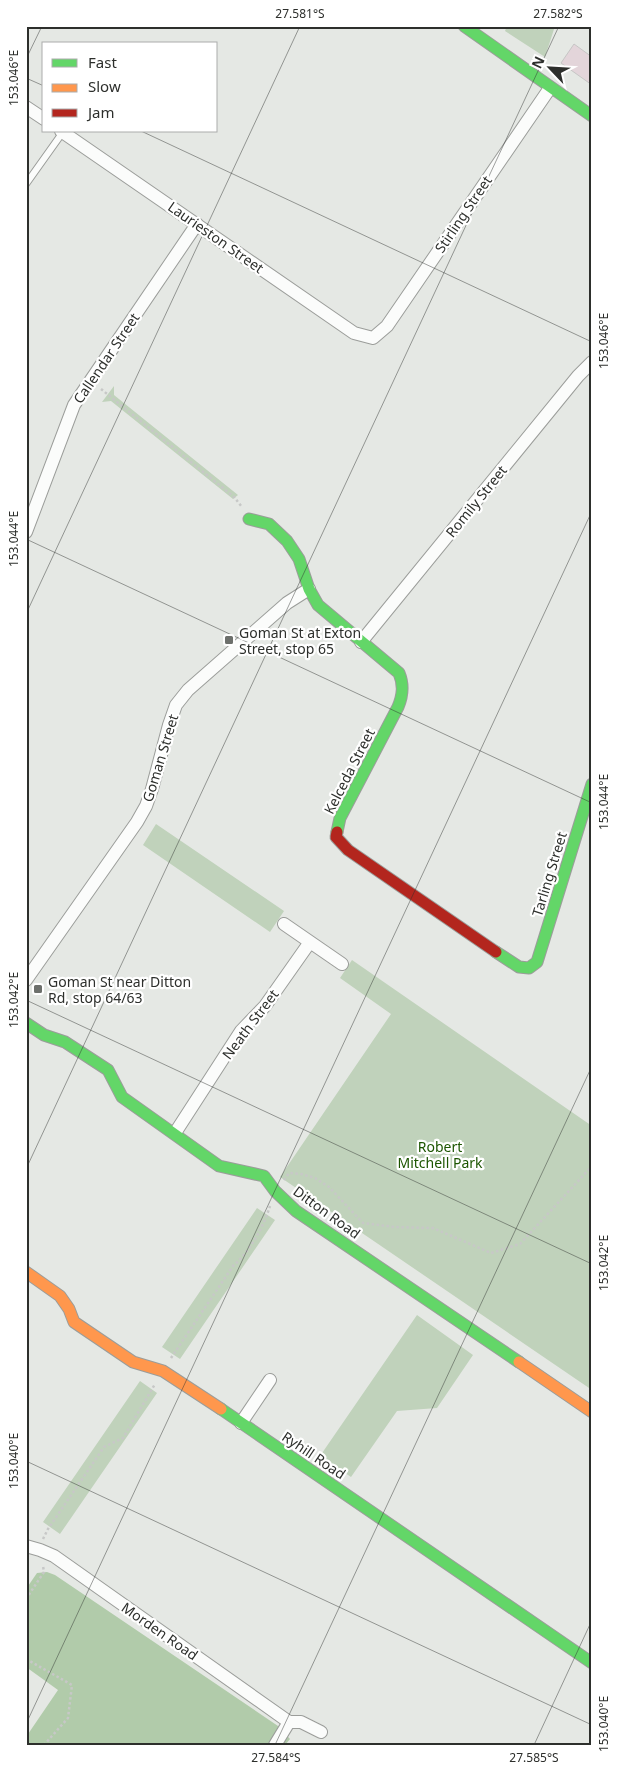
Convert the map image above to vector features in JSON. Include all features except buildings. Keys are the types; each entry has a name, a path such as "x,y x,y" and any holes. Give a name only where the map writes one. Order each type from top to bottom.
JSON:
{"street":[{"path":"464,26 592,116"},
{"name":"Stirling Street","path":"373,338 387,326 550,88"},
{"path":"26,107 42,118"},
{"name":"Laurieston Street","path":"62,132 354,333 373,338"},
{"name":"Callendar Street","path":"26,532 74,406 197,224"},
{"name":"Romily Street","path":"361,642 578,376 592,362"},
{"name":"Kelceda Street","path":"249,519 269,524 288,541 299,560 308,589 318,605 399,673 403,680 404,694 340,818 336,837 348,850 505,958 519,966 529,968"},
{"name":"Goman Street","path":"26,980 137,822 152,790 176,705 188,690 287,604 308,589"},
{"name":"Tarling Street","path":"529,968 537,962 541,952 592,784"},
{"path":"284,924 342,964"},
{"name":"Neath Street","path":"175,1133 241,1031 265,1006 310,942"},
{"name":"Ditton Road","path":"26,1023 44,1035 64,1042 108,1070 122,1096 219,1166 264,1176 275,1191 296,1210 592,1412"},
{"name":"Ryhill Road","path":"26,1272 60,1296 69,1309 74,1322 133,1362 163,1371 592,1663"},
{"path":"241,1423 270,1380"},
{"name":"Morden Road","path":"26,1546 54,1556 289,1722 301,1722 322,1732"},
{"path":"275,1745 289,1722"}],"lane":[{"path":"26,184 62,132"}],"path":[{"path":"91,381 234,497 249,519"},
{"path":"26,1599 44,1572 40,1550 48,1529 104,1447 123,1438 163,1371 233,1266 245,1256 267,1216 275,1191 289,1173 315,1178 328,1187 364,1223 394,1228 433,1228 491,1253 520,1244 592,1166"},
{"path":"26,1659 72,1685 68,1718 44,1745"}],"green space":[{"path":"507,26 555,26 545,57 505,31"},
{"path":"114,386 114,395 238,495 233,499 111,401 102,402"},
{"path":"156,824 284,911 270,932 143,845"},
{"name":"Robert Mitchell Park","path":"352,960 592,1126 592,1390 280,1177 391,1014 340,978"},
{"path":"257,1208 275,1220 180,1359 162,1347"},
{"path":"417,1315 473,1355 437,1408 397,1411 351,1477 320,1456"},
{"path":"140,1381 157,1393 60,1534 43,1522"},
{"path":"47,1572 55,1575 278,1726 290,1739 285,1745 26,1745 26,1737 58,1690 26,1667 26,1589 37,1573"}],"traffic: fast":[{"path":"464,26 592,116"},
{"path":"249,519 269,524 287,541 299,559 309,589 318,605 399,673 401,677 402,690 398,707 340,818 337,832"},
{"path":"496,952 519,967 529,968 537,962 592,784"},
{"path":"26,1023 44,1035 65,1042 108,1070 122,1097 219,1166 264,1176 275,1191 296,1211 519,1362"},
{"path":"221,1409 592,1663"}],"traffic: slow":[{"path":"26,1272 60,1296 69,1309 74,1322 133,1362 163,1371 221,1409"},
{"path":"519,1362 592,1412"}],"traffic: jam":[{"path":"337,832 336,837 348,850 496,952"}],"place":[{"name":"Goman St at Exton Street, stop 65","path":"229,640"},
{"name":"Goman St near Ditton Rd, stop 64/63","path":"38,989"}]}
